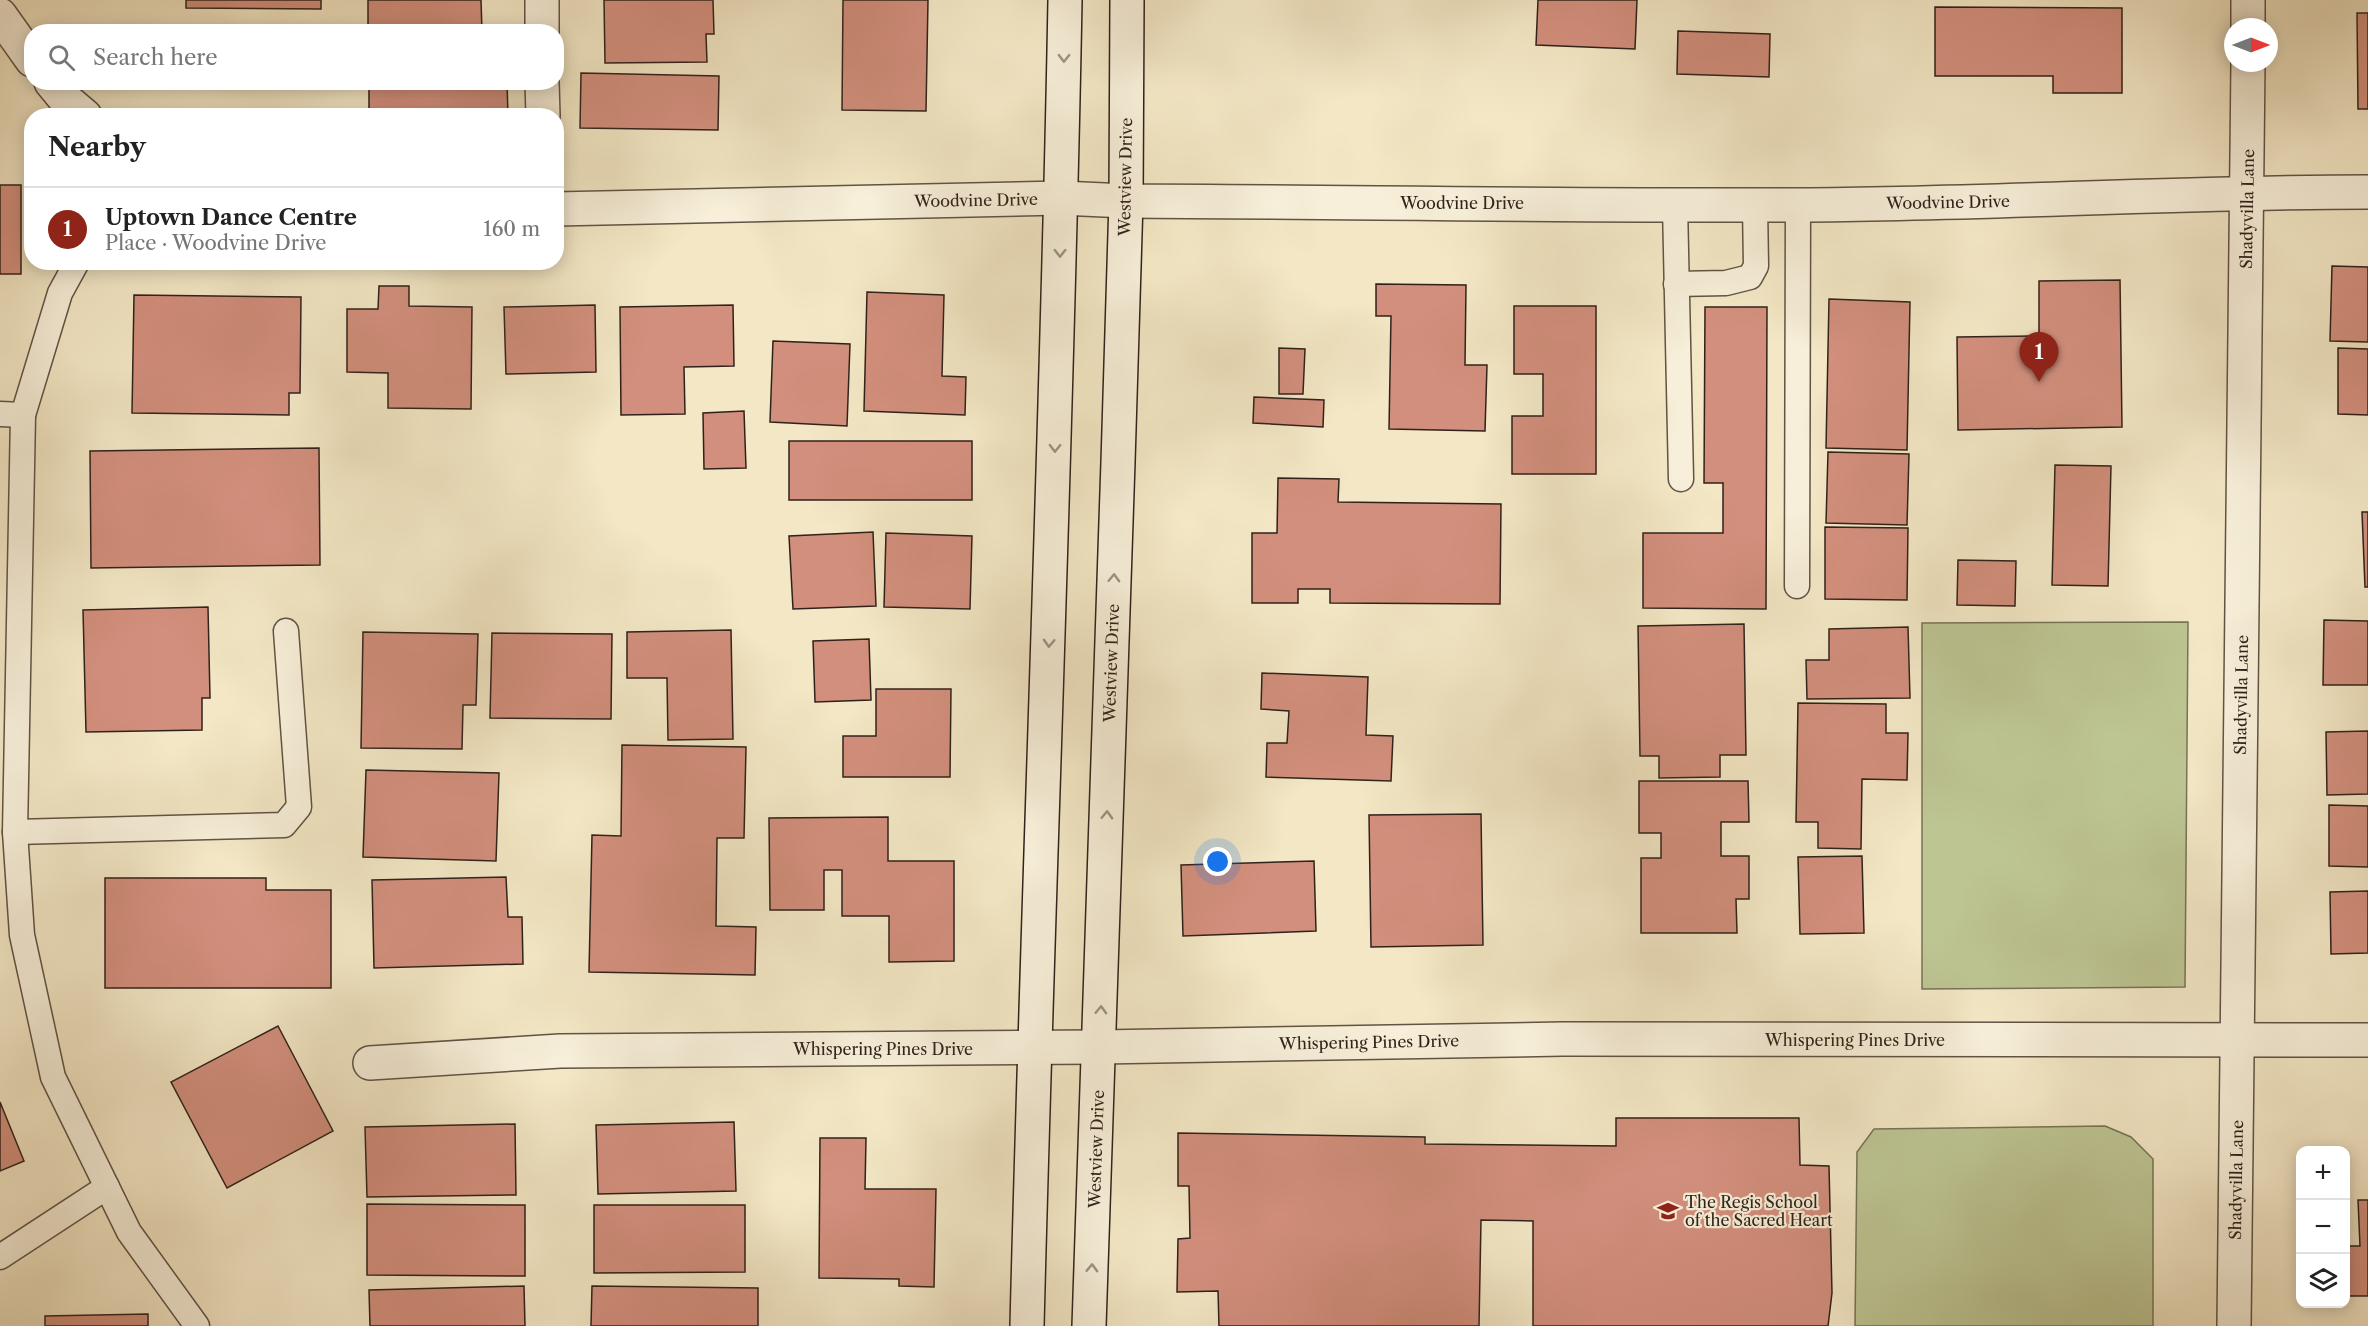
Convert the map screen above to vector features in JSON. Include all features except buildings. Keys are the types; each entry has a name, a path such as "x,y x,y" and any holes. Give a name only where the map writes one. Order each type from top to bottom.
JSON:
{"street":[{"path":"542,0 542,24"},
{"path":"1027,1326 1034,1047 1053,519 1065,0"},
{"name":"Westview Drive","path":"1089,1326 1100,1047 1126,201 1127,0"},
{"path":"2248,0 2248,18"},
{"path":"0,15 24,49"},
{"name":"Shadyvilla Lane","path":"2234,1326 2248,72"},
{"path":"58,90 76,108"},
{"path":"542,90 543,108"},
{"name":"Woodvine Drive","path":"564,209 1061,198 1126,201 1798,205 1959,203 2247,192 2368,192"},
{"name":"Whispering Pines Drive","path":"370,1063 560,1051 1100,1047 1563,1039 2368,1040"}],"lane":[{"path":"1675,205 1681,479"},
{"path":"1676,284 1726,283 1750,277 1756,266 1755,205"},
{"path":"1797,586 1798,205"},
{"path":"73,270 60,293 12,415 15,832 22,935 53,1077 129,1232 197,1326"},
{"path":"15,832 284,825 299,807 286,631"},
{"path":"0,1257 107,1187"}],"green space":[{"path":"2188,622 2185,987 1922,989 1922,623"},
{"path":"2105,1126 2131,1137 2153,1159 2153,1326 1855,1326 1857,1152 1874,1129"}],"place":[{"name":"Uptown Dance Centre","path":"2039,382"},
{"name":"The Regis School of the Sacred Heart","path":"1668,1211"}]}
